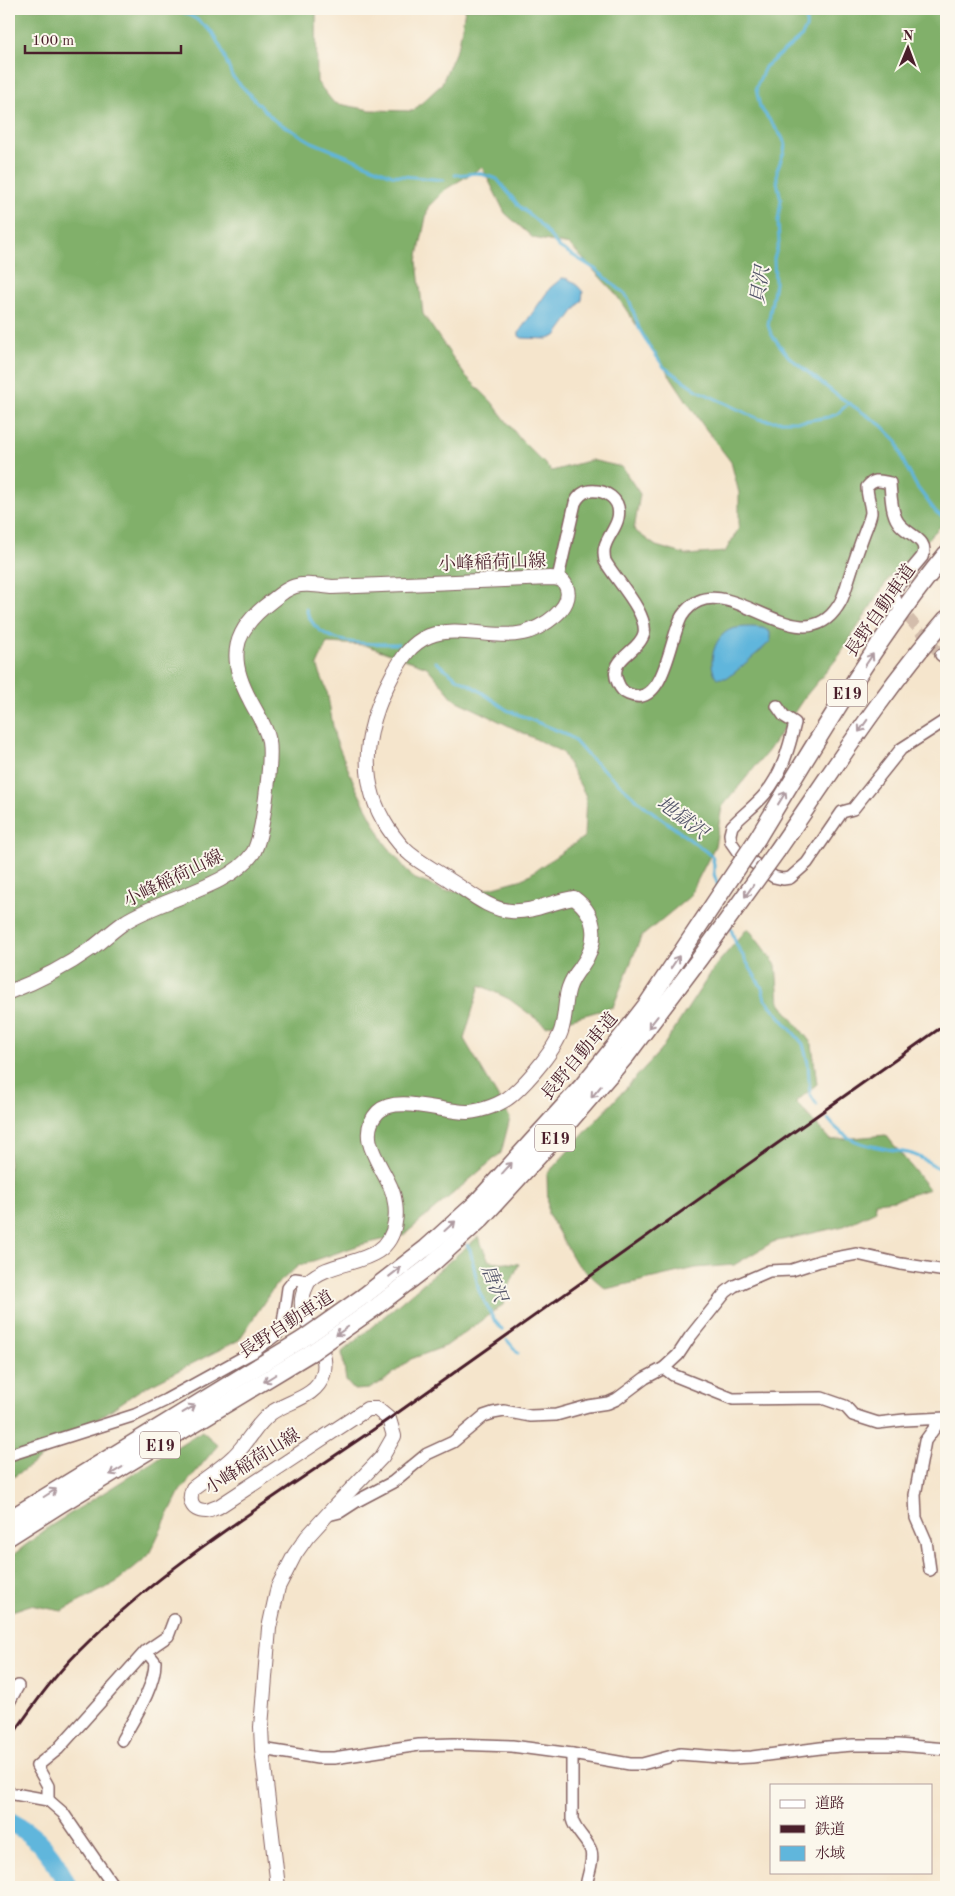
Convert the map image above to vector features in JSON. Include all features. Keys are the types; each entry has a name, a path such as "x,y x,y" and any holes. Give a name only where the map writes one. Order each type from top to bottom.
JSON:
{"highway":[{"name":"長野自動車道","path":"9,1537 307,1346 368,1303 433,1263 481,1219 592,1096 622,1050 647,1004 757,839 860,674 946,554"},
{"name":"長野自動車道","path":"368,1303 475,1204 576,1092 622,1050 700,958 879,704 946,619"},
{"name":"長野自動車道","path":"9,1519 307,1346"}],"main road":[{"name":"小峰稲荷山線","path":"9,992 64,966 126,922 223,878 241,866 254,852 264,815 269,742 260,716 250,701 238,672 238,642 242,631 250,619 279,595 290,587 300,584 352,587 375,584 558,578 564,582 568,590 568,599 563,609 540,626 524,633 442,633 430,635 416,642 405,654 391,679 370,732 368,774 370,790 382,819 395,838 410,854 493,907 511,912 527,910 563,899 574,898 583,904 590,914 594,934 593,945 588,957 573,977 568,989 562,1029 555,1044 528,1080 510,1097 490,1107 470,1112 405,1104 392,1105 380,1110 372,1120 369,1131 369,1145 392,1190 395,1223 391,1237 372,1256 326,1271 308,1281 301,1305 303,1316 323,1355 325,1364 324,1374 320,1383 313,1390 271,1413 259,1424 234,1456 193,1488 190,1496 191,1503 195,1508 206,1511 218,1507 367,1409 377,1408 389,1419 394,1436 382,1457 307,1537 295,1554 278,1587 269,1628 261,1727 278,1887"}],"street":[{"path":"558,578 574,503 578,496 586,492 605,492 616,502 618,510 618,518 605,544 603,552 605,562 640,613 644,623 644,632 641,640 622,657 618,664 616,681 626,693 643,695 651,692 662,676 682,615 687,608 700,601 717,598 790,625 810,625 828,619 840,604 871,514 867,487 871,482 878,480 890,483 897,521 907,532 922,542 925,547 922,557 896,588 894,594 897,604"},
{"path":"777,706 784,716 795,723 789,748 780,770 765,794 732,826 730,834 731,842 738,852 774,876 783,879 790,878 806,863 842,812 853,809 901,748 946,720"},
{"path":"328,1515 340,1512 393,1482 427,1454 453,1442 484,1416 504,1411 530,1416 556,1415 588,1406 608,1403 616,1399 645,1378 664,1368 678,1355 726,1292 769,1271 792,1270 836,1257 857,1254 901,1264 946,1271"},
{"path":"9,1455 135,1414 166,1400 253,1352 277,1334 283,1324 288,1288 295,1279 308,1281"},
{"path":"664,1368 674,1375 733,1400 822,1398 845,1406 854,1415 878,1423 944,1418"},
{"path":"930,1570 926,1541 916,1518 915,1495 925,1441 944,1418"},
{"path":"48,1800 48,1786 37,1766 58,1749 146,1651 168,1636 174,1620"},
{"path":"122,1740 145,1696 155,1669 155,1662 146,1651"},
{"path":"9,1702 18,1686"},
{"path":"262,1749 318,1758 334,1758 419,1745 512,1746 630,1764 642,1764 680,1754 732,1758 853,1745 898,1745 946,1749"},
{"path":"572,1754 572,1819 574,1828 591,1851 592,1860 586,1887"},
{"path":"9,1793 48,1800 63,1814 114,1887"}],"green space":[{"path":"9,9 316,9 317,82 334,103 370,110 413,111 441,85 459,44 465,9 946,9 946,521 889,578 839,656 804,698 769,750 722,807 715,846 689,897 641,937 613,1007 546,1026 509,999 480,985 464,1039 510,1118 501,1153 404,1235 360,1245 298,1266 274,1287 239,1340 140,1390 9,1480","holes":["482,167 505,213 533,238 570,245 615,293 702,424 731,462 739,493 739,528 725,552 687,555 656,546 634,530 640,494 622,467 591,460 552,471 520,439 491,401 464,374 423,314 417,261 428,207 446,189","327,643 365,645 427,667 454,699 562,752 586,796 584,837 523,879 483,890 446,891 413,878 384,842 357,790 335,738 327,691 317,665"]},
{"path":"748,928 776,965 779,1002 812,1044 817,1084 796,1102 830,1140 886,1135 929,1189 894,1200 875,1202 876,1211 844,1226 773,1242 734,1265 696,1268 606,1289 576,1263 548,1214 547,1174 660,1051 716,965"},
{"path":"478,1237 489,1261 519,1264 507,1291 504,1304 446,1346 411,1359 385,1380 369,1389 354,1390 346,1381 342,1352"},
{"path":"202,1431 218,1445 180,1491 148,1556 115,1583 62,1611 30,1605 9,1612 9,1558 49,1527"}],"water":[{"path":"562,278 576,284 583,292 582,300 556,336 548,339 522,338 519,336 519,332 550,288"},
{"path":"763,628 770,632 770,642 734,673 726,678 717,678 712,667 712,661 715,647 721,636 732,629"}],"waterway":[{"path":"177,9 196,19 212,32 222,50 232,76 274,120 312,142 392,175 444,180"},
{"name":"貝沢","path":"807,9 806,28 802,36 765,67 756,88 760,107 785,144 777,170 781,200 778,221 779,242 774,259 775,283 768,325 771,334 789,357 834,393 881,425 897,441 903,461 917,487 936,512 946,520"},
{"path":"455,175 478,173 497,179 519,206 538,222 559,247 595,269 625,294 630,302 639,328 664,367 697,390 759,419 772,421 804,421 829,417 837,414 849,403"},
{"name":"地獄沢","path":"306,609 315,626 333,638 343,641 398,644"},
{"name":"地獄沢","path":"436,662 507,710 572,738 587,755 642,804 712,856 714,874 718,886"},
{"name":"地獄沢","path":"730,926 736,944 762,988 765,999 803,1044 808,1063 810,1094 817,1105"},
{"name":"地獄沢","path":"828,1119 837,1129 856,1141 866,1145 912,1154 946,1173"},
{"name":"唐沢","path":"467,1245 470,1249 479,1291 493,1318 502,1330"},
{"path":"507,1340 518,1353"},
{"path":"9,1821 20,1827 44,1848 57,1866 68,1887"}],"tunnel":[{"path":"898,606 941,655"}],"railway":[{"path":"9,1740 69,1661 115,1617 191,1556 230,1527 393,1416 946,1024"}]}
